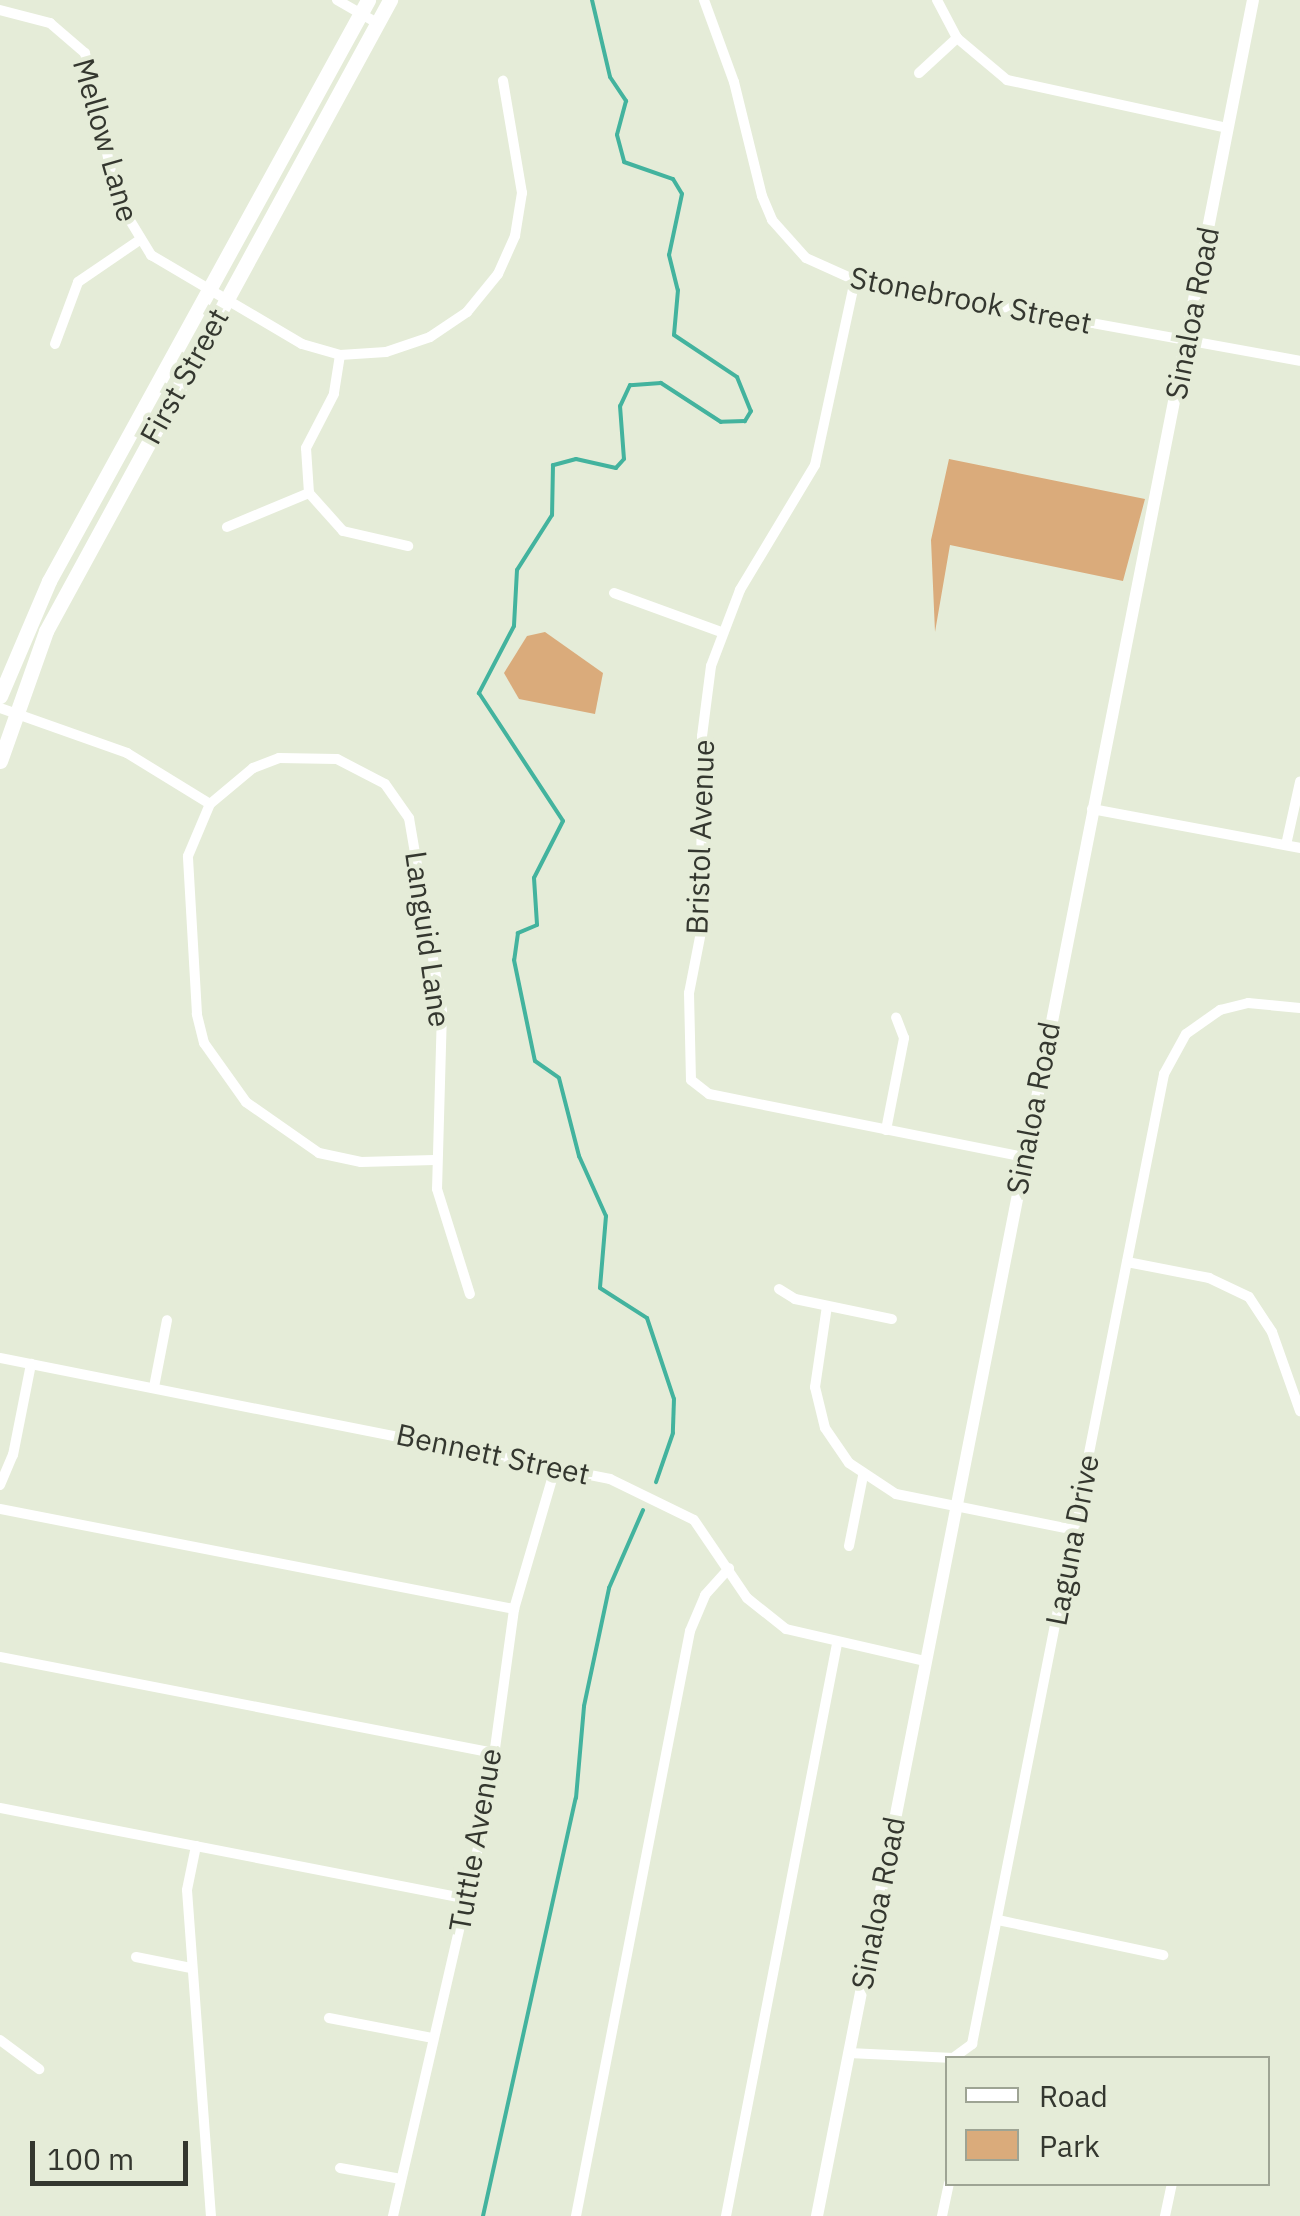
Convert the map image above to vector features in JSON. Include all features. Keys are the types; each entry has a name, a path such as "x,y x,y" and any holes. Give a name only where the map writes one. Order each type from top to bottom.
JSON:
{"main road":[{"name":"First Street","path":"0,761 7,710 46,631 390,0"},
{"name":"First Street","path":"0,696 49,582 365,7"}],"street":[{"path":"338,0 365,7 377,23"},
{"name":"Stonebrook Street","path":"704,0 772,220 806,258 855,280 1300,360"},
{"path":"937,0 956,38 988,69 1027,88 1228,128"},
{"name":"Sinaloa Road","path":"817,2216 1253,0"},
{"name":"Mellow Lane","path":"0,10 50,23 85,53 117,199 138,241 165,267 225,302 302,344 340,355 386,352 430,337 467,312 498,274 515,236 522,193 503,81"},
{"path":"919,72 956,38"},
{"path":"55,344 78,282 138,241"},
{"name":"Bristol Avenue","path":"855,280 815,464 721,632 702,736 702,932 689,993 692,1080 710,1094 1024,1157"},
{"path":"340,355 334,394 306,448 309,493 343,531 408,546"},
{"path":"227,526 309,493"},
{"path":"614,593 721,632"},
{"path":"7,710 128,753 210,804 192,840 187,878 196,1014 216,1068 246,1102 320,1152 361,1162 434,1160"},
{"name":"Languid Lane","path":"210,804 253,768 308,755 363,769 402,804 415,838 442,1011 434,1160 442,1212 470,1294"},
{"path":"1286,845 1300,782"},
{"path":"1092,809 1300,848"},
{"name":"Laguna Drive","path":"849,2053 919,2059 968,2051 998,1920 1127,1262 1173,1052 1196,1024 1220,1010 1248,1003 1300,1008"},
{"path":"886,1130 904,1038 896,1018"},
{"path":"1127,1262 1209,1278 1249,1298 1272,1332 1300,1411"},
{"path":"778,1289 827,1306 892,1319"},
{"path":"827,1306 815,1370 818,1406 834,1446 863,1476 896,1494 1074,1530"},
{"path":"154,1387 167,1320"},
{"name":"Bennett Street","path":"0,1358 556,1465 610,1479 678,1509 708,1534 729,1568 772,1621 837,1644 925,1661"},
{"path":"0,1485 13,1455 31,1364"},
{"name":"Tuttle Avenue","path":"393,2216 467,1899 494,1752 514,1609 556,1465"},
{"path":"850,1546 863,1476"},
{"path":"0,1509 514,1609"},
{"path":"576,2216 690,1631 705,1595 729,1568"},
{"path":"726,2216 837,1644"},
{"path":"0,1657 494,1752"},
{"path":"0,1808 467,1899"},
{"path":"196,1846 186,1890 211,2216"},
{"path":"998,1920 1163,1955"},
{"path":"136,1957 191,1968"},
{"path":"329,2018 434,2038"},
{"path":"0,2040 39,2069"},
{"path":"340,2168 401,2179"},
{"path":"942,2216 949,2186"},
{"path":"1165,2216 1172,2186"}],"green space":[{"path":"949,459 1145,499 1123,581 950,545 935,632 931,540"},
{"path":"545,632 603,673 595,714 519,699 504,673 527,636"}],"waterway":[{"path":"592,0 610,77 626,101 617,135 624,162 673,179 682,194 669,255 678,290 674,335 737,377 751,411 745,421 721,422 661,383 630,385 620,406 624,459 616,468 576,459 553,465 552,515 517,570 514,626 479,693 563,821 534,878 537,925 518,933 514,960 535,1061 559,1078 579,1156 606,1216 600,1288 647,1318 674,1399 673,1433 656,1482"},
{"path":"483,2216 576,1798 584,1706 609,1588 643,1510"}]}
